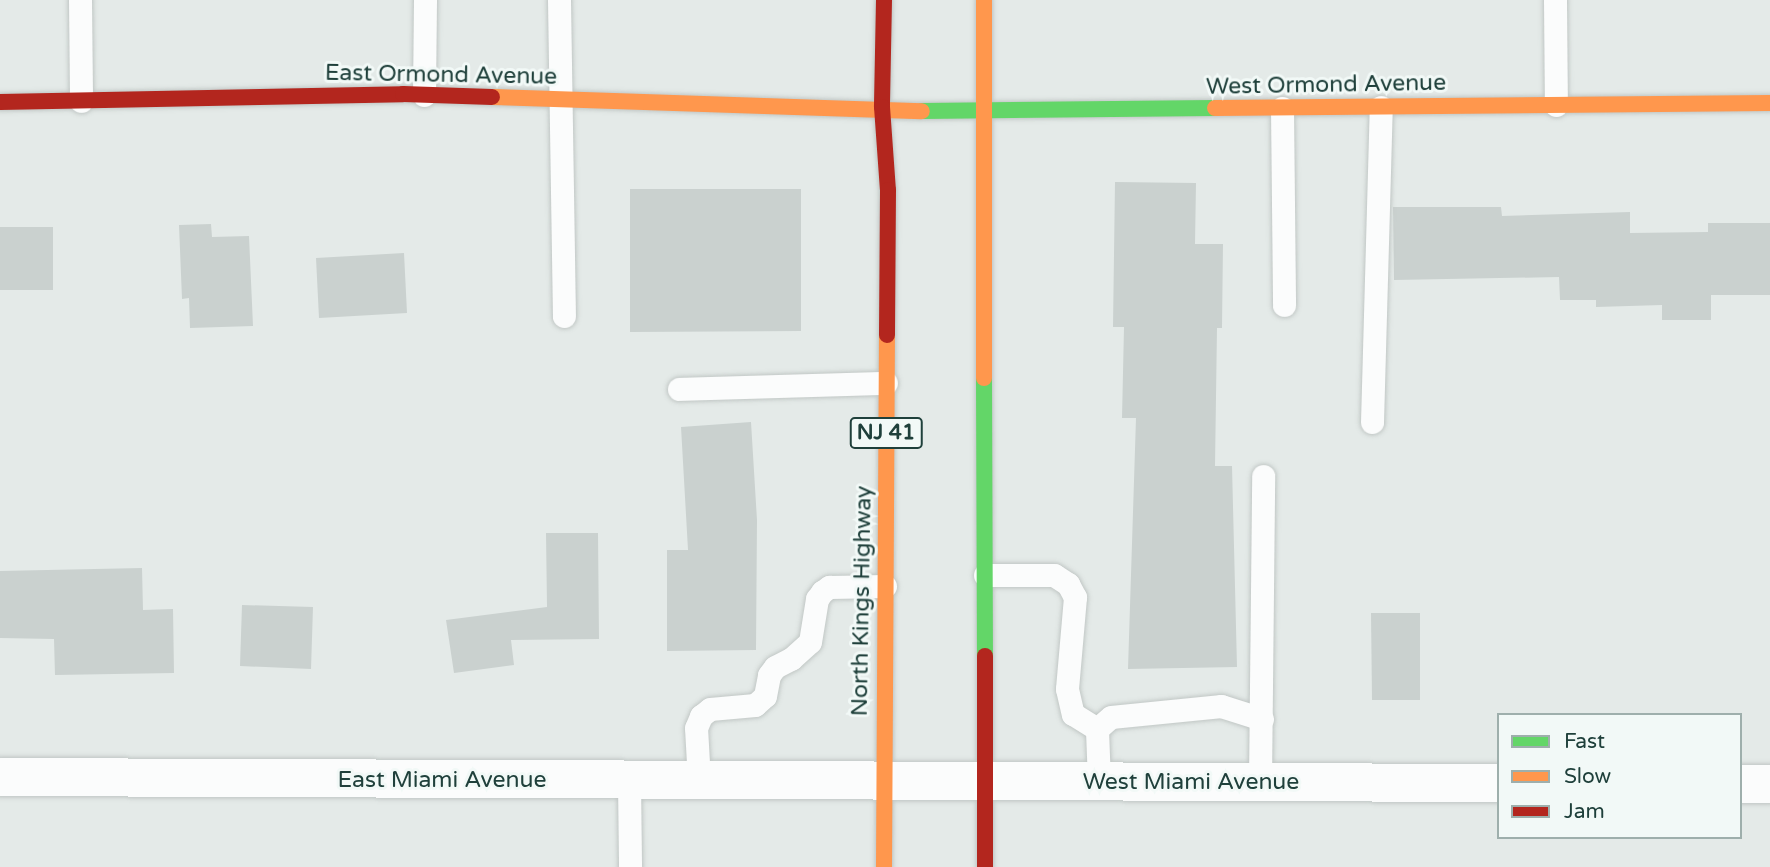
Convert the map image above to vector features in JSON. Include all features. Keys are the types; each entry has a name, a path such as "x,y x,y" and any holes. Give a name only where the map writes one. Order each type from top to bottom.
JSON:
{"street":[{"name":"North Kings Highway","path":"884,0 882,107 888,190 884,867"},
{"path":"984,0 985,867"},
{"name":"East Ormond Avenue","path":"0,102 425,95 882,107"},
{"name":"West Ormond Avenue","path":"882,107 984,110 1770,103"},
{"name":"East Miami Avenue","path":"0,777 883,781"},
{"name":"West Miami Avenue","path":"883,781 1497,783"},
{"path":"1742,784 1770,784"}],"lane":[{"path":"80,0 81,101"},
{"path":"425,0 425,95"},
{"path":"559,0 564,316"},
{"path":"1555,0 1556,105"},
{"path":"1372,422 1381,107"},
{"path":"1282,108 1284,305"},
{"path":"679,389 886,383"},
{"path":"1260,782 1263,476"},
{"path":"985,575 1054,576 1068,584 1075,597 1067,689 1073,714 1097,729"},
{"path":"699,781 696,728 701,716 710,709 755,705 765,696 775,667 810,642 817,598 829,587 885,586"},
{"path":"1097,729 1111,718 1221,706 1262,719"},
{"path":"1097,729 1099,782"},
{"path":"629,781 631,867"}],"building":[{"path":"1115,182 1196,183 1195,244 1223,244 1222,328 1217,328 1215,466 1232,466 1237,667 1128,669 1136,418 1122,418 1124,327 1113,327"},
{"path":"630,189 801,189 801,331 630,332"},
{"path":"1393,207 1501,207 1502,216 1630,212 1630,233 1708,232 1708,223 1770,223 1770,295 1711,295 1711,320 1662,320 1662,305 1596,307 1596,300 1560,300 1559,277 1394,280"},
{"path":"211,224 212,237 249,236 253,326 190,328 189,298 182,299 179,225"},
{"path":"0,227 53,227 53,290 0,290"},
{"path":"404,253 407,313 319,318 316,258"},
{"path":"751,422 757,520 756,650 667,651 667,550 688,550 681,427"},
{"path":"546,533 598,533 599,639 511,640 514,665 454,673 446,620 547,607"},
{"path":"142,568 143,610 173,609 174,673 55,675 54,639 0,638 0,571"},
{"path":"242,605 313,607 311,669 240,666"},
{"path":"1371,613 1420,613 1420,700 1372,700"}],"traffic: fast":[{"path":"922,111 1215,108"},
{"path":"984,378 985,656"}],"traffic: slow":[{"path":"984,0 984,378"},
{"path":"492,97 922,111"},
{"path":"1215,108 1770,103"},
{"path":"884,867 887,335"}],"traffic: jam":[{"path":"884,0 882,107 888,190 887,335"},
{"path":"0,102 403,94 492,97"},
{"path":"985,656 985,867"}]}
